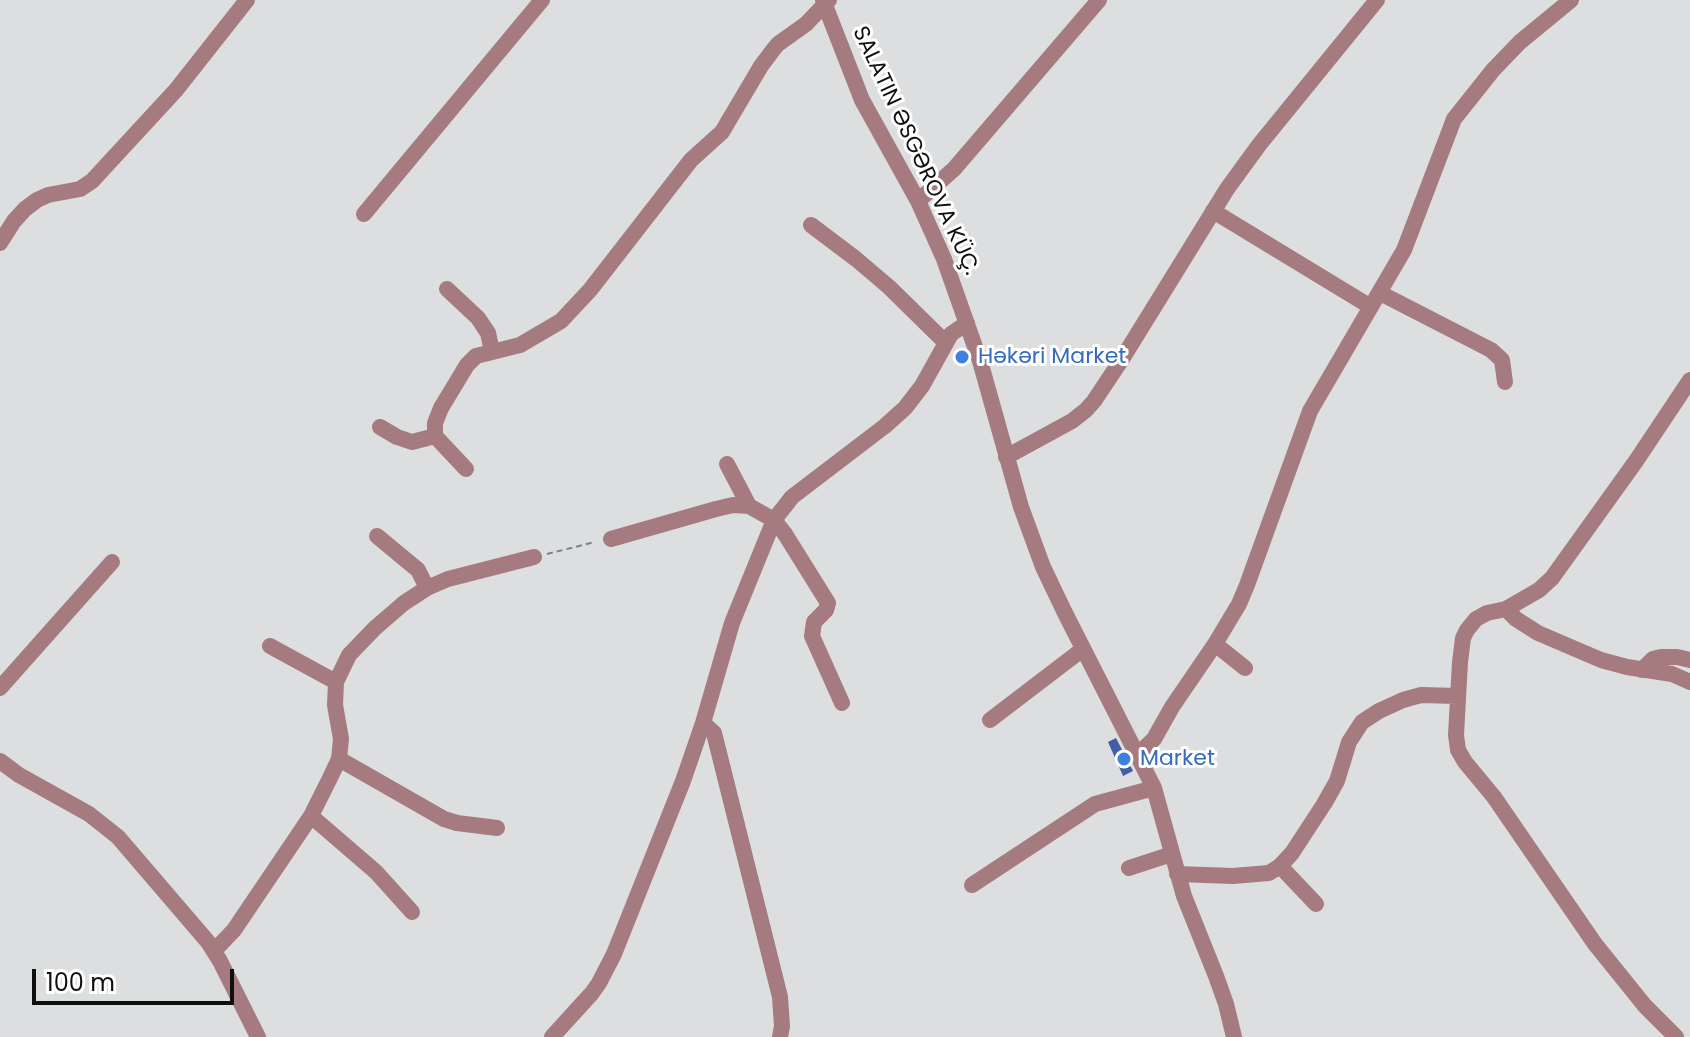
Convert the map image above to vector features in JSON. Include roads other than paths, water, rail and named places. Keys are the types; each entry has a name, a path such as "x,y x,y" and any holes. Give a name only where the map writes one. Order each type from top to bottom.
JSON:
{"street":[{"path":"0,243 14,221 37,200 80,189 92,181 176,90 247,0"},
{"path":"364,214 542,0"},
{"path":"918,201 954,169 1099,0"},
{"path":"1006,457 1072,421 1094,401 1213,211 1259,145 1377,0"},
{"path":"1138,754 1154,739 1239,604 1310,411 1414,229 1454,119 1520,42 1571,0"},
{"path":"466,469 435,436 435,423 467,365 476,356 520,345 561,321 573,309 691,160 722,132 773,50 806,24 826,2 867,110 918,201 944,259 980,361 1021,507 1043,567 1154,788 1184,896 1226,1004 1234,1037"},
{"path":"1213,211 1376,300 1491,350 1502,360 1505,382"},
{"path":"811,225 889,287 945,342"},
{"path":"447,289 478,318 488,333 492,351"},
{"path":"552,1037 599,983 614,954 658,846 703,723 732,623 774,520 792,497 905,408 922,386 945,342 958,327 967,323"},
{"path":"1676,1037 1645,1006 1595,944 1494,797 1465,762 1458,750 1456,735 1463,638 1467,630 1476,619 1506,609 1539,590 1552,578 1690,380"},
{"path":"380,427 412,442 435,436"},
{"path":"727,464 749,506"},
{"path":"611,539 733,505 749,506 774,520 828,603 826,610 814,622 812,636 842,703"},
{"path":"377,536 418,570 427,588"},
{"path":"214,951 234,930 311,816 339,759 341,739 335,705 336,682 349,655 404,603 427,588 448,579 534,557"},
{"path":"0,688 112,562"},
{"path":"1506,609 1538,633 1601,660 1672,674 1690,682"},
{"path":"1215,644 1245,668"},
{"path":"270,646 336,682"},
{"path":"990,720 1083,649"},
{"path":"1642,670 1653,659 1661,657 1690,660"},
{"path":"1177,874 1254,876 1269,873 1292,853 1324,804 1337,781 1349,742 1362,722 1403,700 1421,695 1458,696"},
{"path":"703,723 714,733 776,982 781,1012 780,1037"},
{"path":"339,759 444,819 497,828"},
{"path":"0,761 106,826 118,837 214,951 258,1037"},
{"path":"972,885 1095,804 1154,788"},
{"path":"311,816 376,872 412,912"},
{"path":"1129,868 1172,854"},
{"path":"1280,866 1316,904"}],"place":[{"name":"Həkəri Market","path":"962,357"},
{"name":"Market","path":"1124,759"}]}
